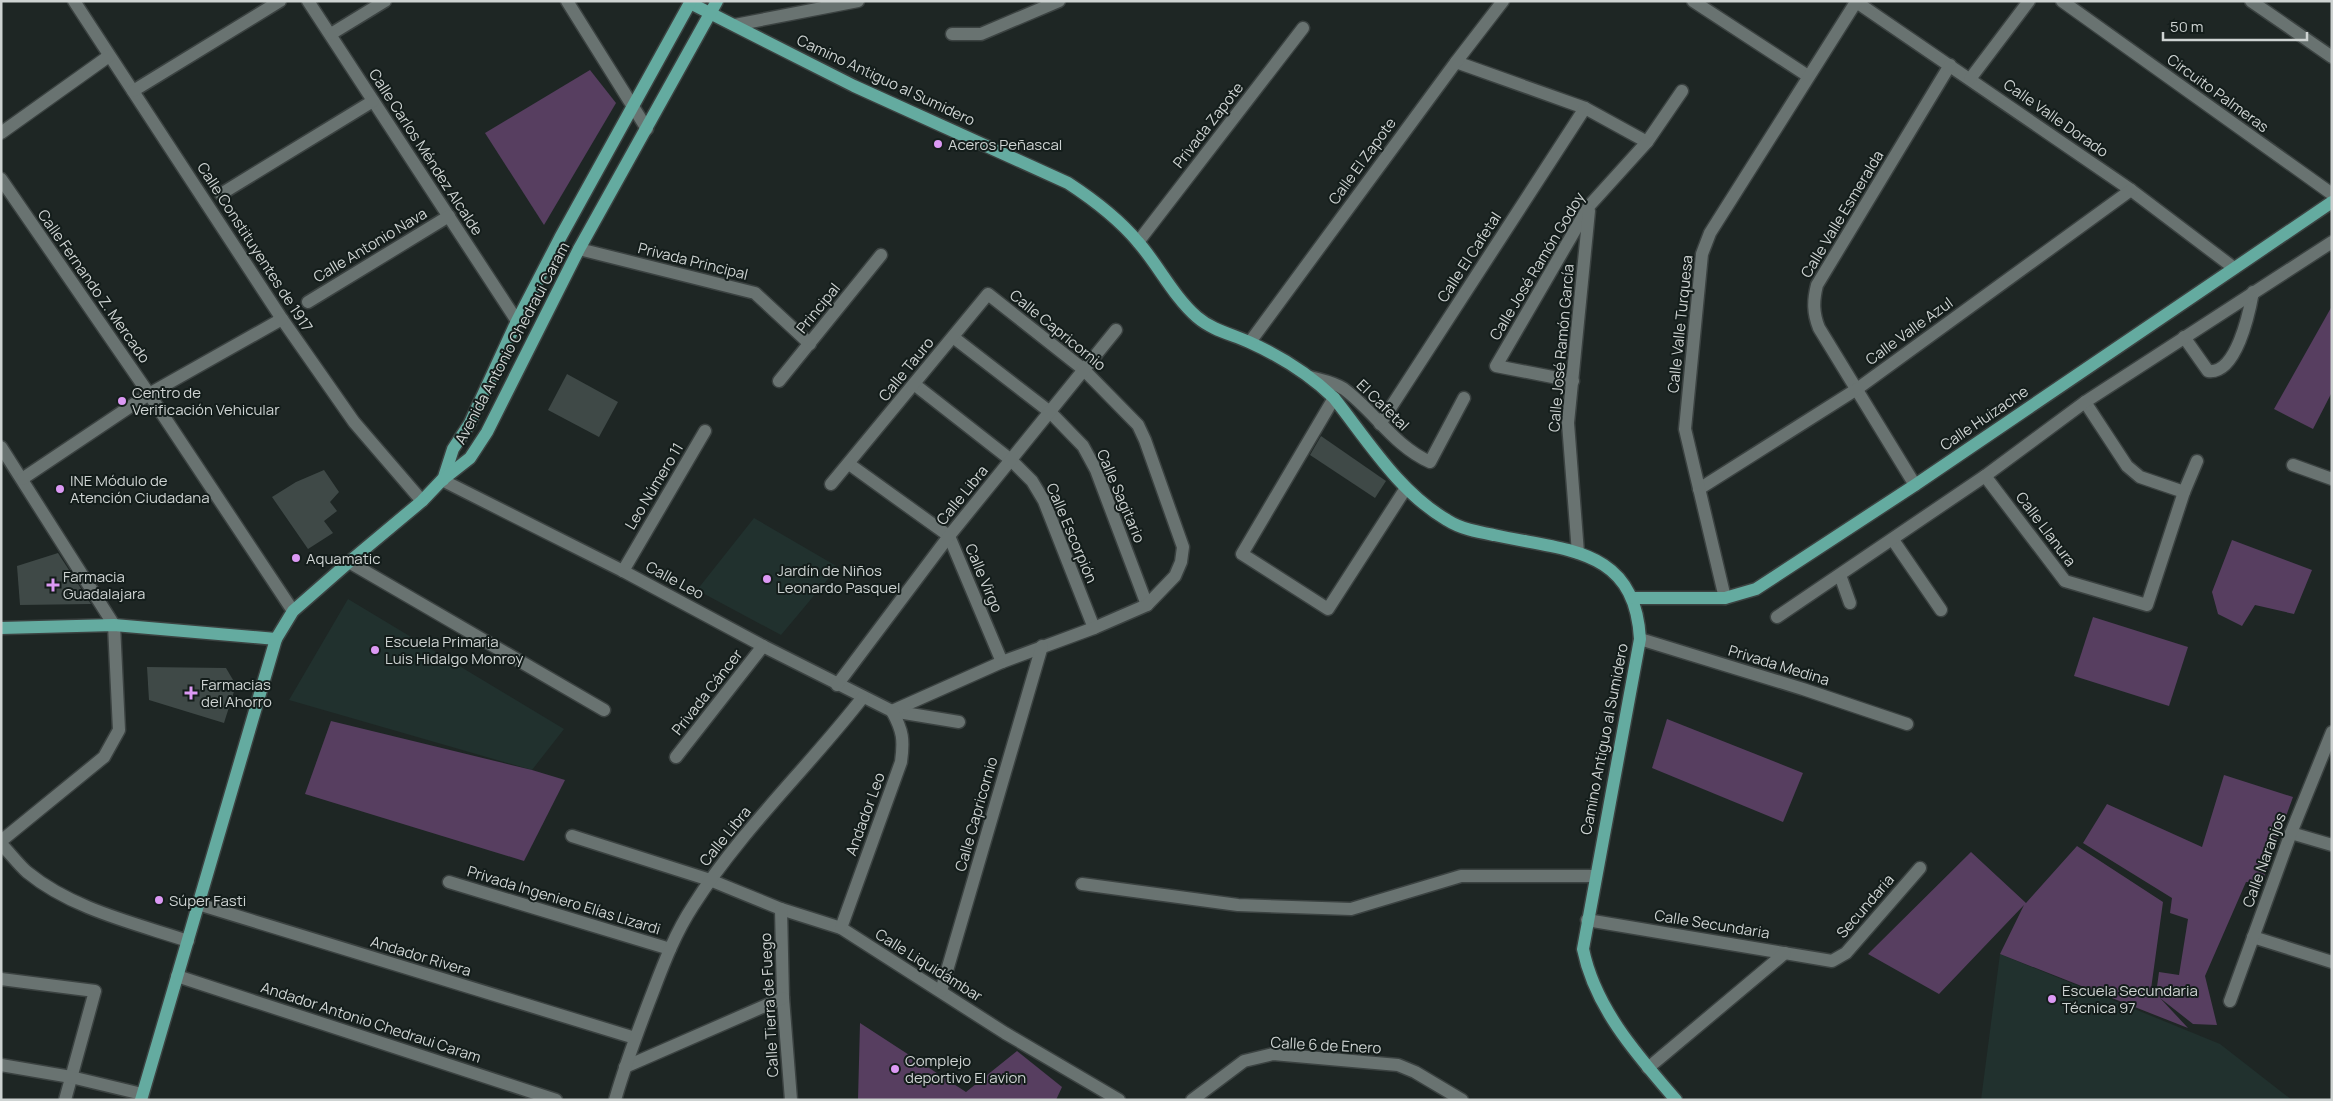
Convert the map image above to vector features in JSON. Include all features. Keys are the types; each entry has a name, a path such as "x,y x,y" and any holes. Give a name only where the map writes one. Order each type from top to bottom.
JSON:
{"main road":[{"name":"Avenida Antonio Chedraui Caram","path":"442,480 470,458 487,432 579,249 717,1"},
{"name":"Avenida Antonio Chedraui Caram","path":"442,480 453,449 470,423 517,321 560,238 691,2"},
{"name":"Camino Antiguo al Sumidero","path":"691,2 854,86 1068,183 1100,205 1138,242 1160,274 1198,318 1210,326 1250,342 1310,377 1334,398 1406,488 1428,508 1449,522 1468,530 1578,552 1600,562 1620,578 1633,598 1639,618 1640,639 1583,949 1587,971 1602,1002 1648,1068 1676,1100"},
{"name":"Calle Huizache","path":"1633,598 1725,598 1756,589 1915,485 2332,202"},
{"path":"141,1097 276,638 293,611 422,501 442,480"},
{"path":"1,628 114,625 276,638"}],"street":[{"name":"Calle Constituyentes de 1917","path":"74,1 282,319 354,422 422,501"},
{"path":"133,91 280,1"},
{"name":"Calle Carlos Méndez Alcalde","path":"308,1 517,321"},
{"path":"331,34 385,1"},
{"path":"568,1 647,129"},
{"path":"735,25 858,1"},
{"path":"952,34 981,34 1059,1"},
{"name":"Calle El Zapote","path":"1250,342 1503,1"},
{"path":"1693,1 1808,76"},
{"path":"1970,79 2029,1"},
{"name":"Circuito Palmeras","path":"2062,1 2332,194"},
{"path":"2251,1 2332,57"},
{"name":"Calle Valle Turquesa","path":"1725,598 1685,429 1702,254 1710,233 1856,2"},
{"name":"Calle Valle Dorado","path":"1856,2 2131,190 2234,268"},
{"name":"Privada Zapote","path":"1138,242 1303,28"},
{"path":"1,134 109,56"},
{"path":"1456,62 1585,108 1647,142"},
{"name":"Calle Valle Esmeralda","path":"1915,485 1856,389 1815,317 1813,306 1817,286 1950,65"},
{"name":"Calle José Ramón Godoy","path":"1573,381 1496,366 1589,206 1647,142 1682,90"},
{"path":"220,194 373,101"},
{"name":"Calle El Cafetal","path":"1380,424 1585,108"},
{"name":"Calle Fernando Z. Mercado","path":"1,179 150,394 293,611"},
{"name":"Calle Valle Azul","path":"1699,489 1856,389 2131,190"},
{"name":"Calle José Ramón García","path":"1578,552 1568,423 1589,206"},
{"name":"Calle Antonio Nava","path":"308,302 449,216"},
{"path":"1777,617 1985,476 2084,402 2332,242"},
{"name":"Privada Principal","path":"579,249 755,293 810,344"},
{"name":"Principal","path":"779,381 881,255"},
{"path":"2184,337 2208,372 2222,370 2235,349 2248,319 2253,292"},
{"name":"Calle Tauro","path":"832,484 988,294"},
{"name":"Calle Capricornio","path":"892,711 1002,662 1094,628 1147,605 1175,576 1181,562 1183,547 1138,425 1083,369 988,294"},
{"path":"22,479 150,394 282,319"},
{"name":"Calle Libra","path":"837,685 948,536 1012,460 1116,330"},
{"name":"Calle Sagitario","path":"953,337 1050,412 1083,446 1096,470 1147,605"},
{"name":"El Cafetal","path":"1310,377 1344,389 1399,443 1416,456 1430,462 1464,398"},
{"name":"Calle Escorpión","path":"914,384 1012,460 1032,481 1044,501 1094,628"},
{"path":"1334,398 1242,554 1328,609 1406,488"},
{"path":"2084,402 2127,466 2140,477 2184,492 2197,461"},
{"name":"Leo Número 11","path":"623,571 705,430"},
{"path":"1,447 114,625 120,730 104,757 1,842 26,872 61,895 121,920 188,941"},
{"name":"Calle Virgo","path":"849,464 948,536 1002,662"},
{"path":"2294,465 2332,479"},
{"name":"Calle Llanura","path":"1985,476 2065,581 2148,606 2184,492"},
{"name":"Calle Leo","path":"442,480 623,571 837,685 892,711 959,722"},
{"path":"1893,540 1940,610"},
{"path":"349,562 604,710"},
{"path":"1840,575 1850,603"},
{"name":"Privada Medina","path":"1640,639 1803,689 1906,724"},
{"name":"Privada Cáncer","path":"676,758 763,646"},
{"name":"Calle Capricornio","path":"941,991 1042,646"},
{"name":"Calle Libra","path":"615,1100 634,1038 670,949 691,908 732,850 827,742 863,697"},
{"name":"Andador Leo","path":"841,928 901,762 904,741 900,726 892,711"},
{"name":"Calle Naranjos","path":"2230,1001 2291,833 2332,732"},
{"path":"2291,833 2332,845"},
{"name":"Calle Liquidámbar","path":"572,836 710,880 781,909 841,928 1005,1033 1119,1100"},
{"name":"Secundaria","path":"1832,961 1846,953 1920,868"},
{"path":"1082,884 1238,905 1351,910 1461,876 1595,876"},
{"name":"Privada Ingeniero Elías Lizardi","path":"448,882 670,949"},
{"name":"Andador Rivera","path":"198,904 634,1038"},
{"name":"Calle Tierra de Fuego","path":"781,909 783,998 791,1100"},
{"name":"Calle Secundaria","path":"1587,920 1832,961"},
{"path":"2253,937 2332,962"},
{"path":"1648,1068 1785,953"},
{"name":"Andador Antonio Chedraui Caram","path":"176,976 556,1100"},
{"path":"1,979 95,991 65,1100"},
{"path":"625,1067 783,998"},
{"name":"Calle 6 de Enero","path":"1192,1100 1244,1062 1273,1054 1398,1065 1415,1072 1462,1100"},
{"path":"1,1065 71,1077 141,1097"}],"shaded area":[{"path":"590,70 616,103 544,225 485,133"},
{"path":"2332,306 2332,392 2313,429 2274,409"},
{"name":"Jardín de Niños Leonardo Pasquel","path":"754,518 838,567 781,635 697,590"},
{"path":"2232,540 2312,570 2294,614 2255,605 2242,626 2218,614 2212,592"},
{"name":"Escuela Primaria Luis Hidalgo Monroy","path":"348,599 564,729 532,770 289,700"},
{"path":"2093,617 2188,647 2169,706 2074,676"},
{"path":"1667,719 1803,773 1783,822 1652,768"},
{"path":"331,721 532,770 565,780 524,861 305,794"},
{"path":"2224,775 2293,797 2262,882 2246,882 2205,976 2217,1025 2193,1024 2160,998 2188,1028 2000,954 2024,905 1939,994 1868,954 1971,852 2026,903 2077,846 2163,902 2151,989 2156,994 2159,972 2179,975 2188,919 2170,913 2172,898 2083,843 2107,804 2202,847"},
{"name":"Escuela Secundaria Técnica 97","path":"2000,954 2220,1044 2292,1100 1981,1100"},
{"name":"Complejo deportivo El avion","path":"860,1023 966,1092 1017,1051 1062,1087 1056,1100 858,1100"}],"building":[{"path":"567,374 618,402 599,437 548,410"},
{"path":"1321,436 1386,481 1375,498 1310,455"},
{"path":"324,470 339,492 330,502 337,511 324,521 333,533 308,549 272,497 296,482"},
{"name":"Farmacia Guadalajara","path":"58,553 91,604 20,605 17,566"},
{"name":"Farmacias del Ahorro","path":"147,667 226,668 236,685 224,723 149,700"}],"place":[{"name":"Aceros Peñascal","path":"938,144"},
{"name":"Centro de Verificación Vehicular","path":"122,401"},
{"name":"INE Módulo de Atención Ciudadana","path":"60,489"},
{"name":"Aquamatic","path":"296,558"},
{"name":"Jardín de Niños Leonardo Pasquel","path":"767,579"},
{"name":"Farmacia Guadalajara","path":"53,585"},
{"name":"Escuela Primaria Luis Hidalgo Monroy","path":"375,650"},
{"name":"Farmacias del Ahorro","path":"191,693"},
{"name":"Súper Fasti","path":"159,900"},
{"name":"Escuela Secundaria Técnica 97","path":"2052,999"},
{"name":"Complejo deportivo El avion","path":"895,1069"}]}
